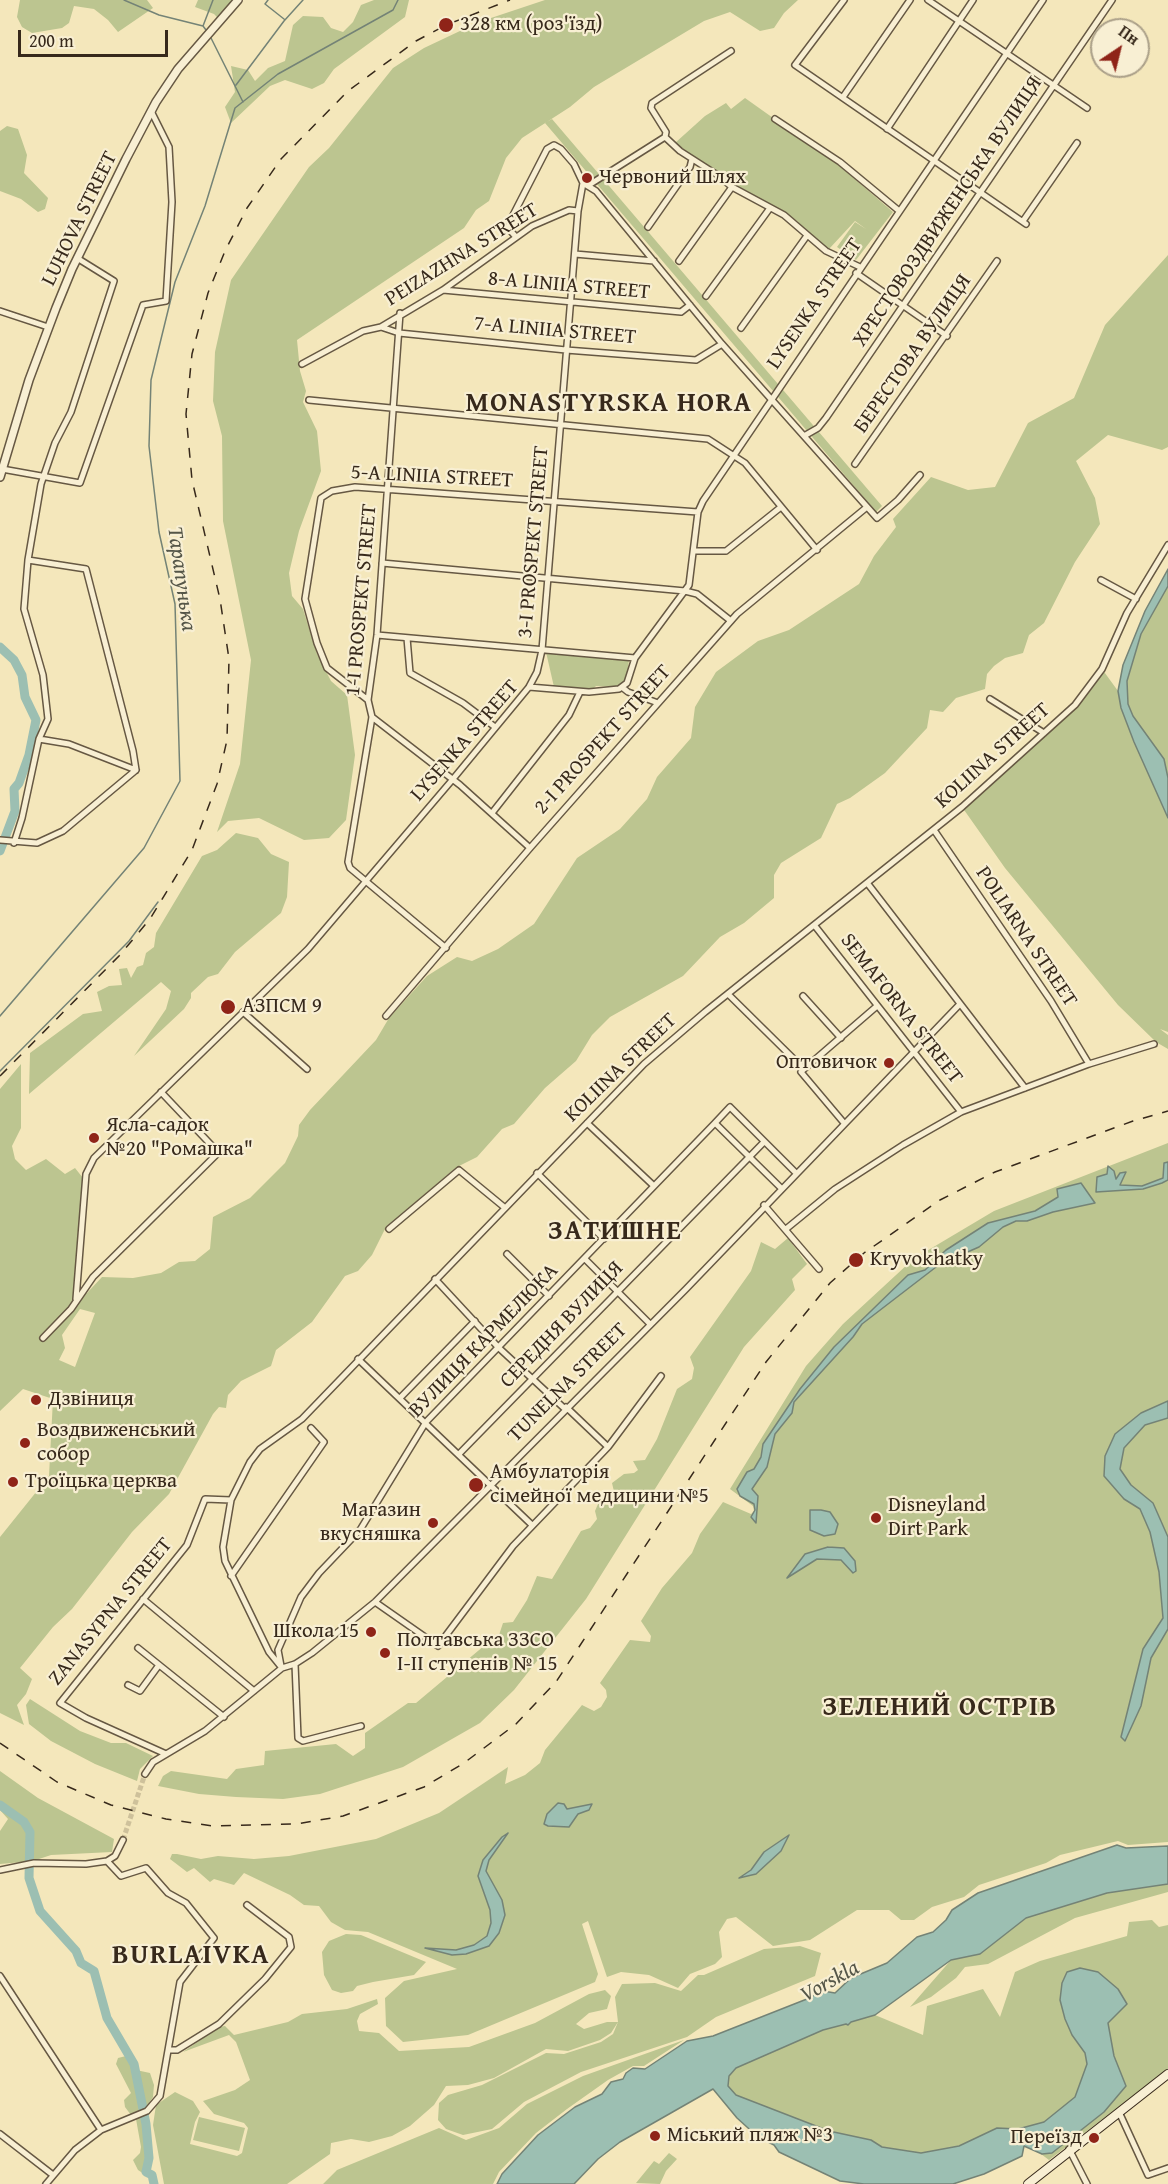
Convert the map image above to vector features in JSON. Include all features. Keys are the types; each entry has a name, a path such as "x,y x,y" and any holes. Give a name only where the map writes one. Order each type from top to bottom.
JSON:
{"main road":[{"path":"1028,2184 1069,2149 1168,2074"}],"street":[{"name":"LUHOVA STREET","path":"1,473 48,327 77,258 151,111 178,69 238,0"},
{"path":"844,0 795,64 1024,222 1077,143"},
{"path":"843,97 910,0"},
{"path":"928,0 1087,108"},
{"path":"887,129 973,0"},
{"name":"LYSENKA STREET","path":"76,1299 85,1185 89,1166 94,1158 308,949 529,687 580,692 623,688 630,678 635,658 689,585 698,512 898,210 1043,0"},
{"name":"ХРЕСТОВОЗДВИЖЕНСЬКА ВУЛИЦЯ","path":"804,436 818,428 826,418 1112,0"},
{"path":"731,51 652,103 651,108 666,135 692,159 732,187 793,221 806,237 858,270 947,336"},
{"path":"1,473 44,475 80,483 143,305 166,301 172,202 169,147 151,111"},
{"path":"775,119 840,162 898,210"},
{"path":"586,184 666,135"},
{"path":"516,237 508,228 510,220 547,149 554,145 561,149 586,184 654,261 722,344 877,518 898,500 920,475"},
{"path":"648,227 690,167 692,159"},
{"name":"3-I PROSPEKT STREET","path":"529,687 537,672 542,650 578,211 586,184"},
{"path":"679,261 732,187"},
{"path":"706,296 770,208"},
{"name":"PEIZAZHNA STREET","path":"302,364 363,331 381,327 400,313 443,290 532,226 569,210 578,211"},
{"path":"741,328 806,237"},
{"path":"575,254 654,261"},
{"path":"14,843 22,818 39,739 48,719 43,675 24,609 28,560 44,475 55,443 71,412 114,281 77,258"},
{"name":"БЕРЕСТОВА ВУЛИЦЯ","path":"855,465 947,336 997,261"},
{"name":"8-A LINIIA STREET","path":"443,290 681,312 690,305"},
{"path":"0,311 48,327"},
{"name":"1-I PROSPEKT STREET","path":"366,881 350,868 348,862 372,717 368,700 377,635 400,313"},
{"name":"7-A LINIIA STREET","path":"381,327 399,333 566,350 696,360 722,344"},
{"path":"309,400 708,440 745,463 817,550"},
{"name":"5-A LINIIA STREET","path":"368,700 327,668 317,643 305,599 321,498 332,491 355,487 698,512"},
{"path":"694,551 726,551 781,507"},
{"name":"2-I PROSPEKT STREET","path":"386,1016 730,621 867,507"},
{"name":"KOLIINA STREET","path":"282,1668 269,1652 231,1576 223,1547 231,1500 250,1462 260,1449 302,1419 644,1064 934,830 1083,696 1102,669 1136,599 1168,545"},
{"path":"28,560 86,569 134,750 136,770"},
{"path":"382,563 685,591 698,594 730,621"},
{"path":"1101,580 1136,599"},
{"path":"377,635 635,658"},
{"path":"407,638 410,673 463,704 495,728"},
{"path":"623,688 658,703"},
{"path":"492,813 569,715 580,692"},
{"path":"990,699 1044,733"},
{"path":"372,717 453,779 530,848"},
{"path":"39,739 69,744 136,770"},
{"path":"0,840 14,843 37,843 63,831 136,770"},
{"name":"POLIARNA STREET","path":"934,830 1051,1001 1089,1064"},
{"path":"366,881 446,948"},
{"path":"868,884 1025,1088"},
{"name":"SEMAFORNA STREET","path":"815,926 961,1112"},
{"path":"728,994 804,1069"},
{"path":"803,996 841,1038"},
{"name":"TUNELNA STREET","path":"145,1774 153,1762 224,1717 282,1668 295,1664 312,1653 375,1602 650,1324 960,1004"},
{"path":"844,1123 801,1072 877,1006"},
{"path":"243,1012 307,1069"},
{"path":"786,1229 835,1189 903,1145 961,1112 1089,1064 1154,1044"},
{"path":"43,1338 71,1309 93,1277 217,1154 215,1149 161,1092"},
{"name":"ВУЛИЦЯ КАРМЕЛЮКА","path":"282,1668 278,1650 301,1597 319,1573 360,1530 426,1422 730,1107 765,1142"},
{"path":"587,1123 654,1186"},
{"path":"715,1123 781,1188"},
{"path":"765,1142 796,1173"},
{"name":"СЕРЕДНЯ ВУЛИЦЯ","path":"459,1454 765,1142"},
{"path":"389,1229 459,1170 504,1207"},
{"path":"537,1173 604,1239"},
{"path":"764,1206 819,1269"},
{"path":"507,1254 549,1296"},
{"path":"585,1259 650,1324"},
{"path":"435,1279 499,1348 608,1447"},
{"path":"400,1398 475,1321"},
{"path":"358,1359 532,1525"},
{"path":"375,1602 438,1646 513,1546 608,1447 661,1376"},
{"path":"231,1576 324,1442 311,1428"},
{"name":"ZANASYPNA STREET","path":"166,1754 86,1718 60,1703 187,1545 205,1499 231,1500"},
{"path":"143,1599 254,1691"},
{"path":"138,1648 224,1717"},
{"path":"295,1664 298,1738 303,1741 361,1726"},
{"path":"128,1685 140,1691 159,1665"},
{"path":"0,1870 34,1863 86,1864 107,1861 115,1856 123,1840"},
{"path":"46,2184 75,2150 101,2130 147,2111 160,2096 170,2050 180,1982 214,1938 186,1903 168,1893 146,1868 121,1876 107,1861"},
{"path":"170,2050 177,2050 219,2024 265,1979 291,1947 289,1937 247,1905"},
{"path":"0,1976 101,2130"},
{"path":"1119,2112 1148,2175 1168,2168"},
{"path":"0,2134 53,2175"},
{"path":"1069,2149 1087,2184"}],"green space":[{"path":"20,0 147,0 153,8 118,32 94,9 74,6 69,23 62,28 32,33 22,27 17,17"},
{"path":"198,0 236,0 219,19 214,14 195,7"},
{"path":"374,0 409,0 405,17 334,69 324,83 312,89 285,80 270,86 231,123 225,107 235,92 231,66 248,70 255,81 268,68 285,61 293,25 303,16 323,17 331,28 343,32 353,22 361,5"},
{"path":"545,0 798,0 784,13 774,28 760,31 730,12 704,21 594,87 570,107 522,138 506,158 489,201 476,210 464,228 297,340 300,371 306,391 303,402 317,431 321,471 299,531 289,573 292,596 303,609 317,654 331,681 347,695 355,755 346,820 329,838 304,840 259,818 228,821 217,832 240,764 251,660 223,521 222,436 213,401 215,352 231,280 309,167 329,148 393,68 424,48 479,22"},
{"path":"745,98 835,162 893,212 856,260 837,247 855,222 866,229 855,221 829,249 809,235 797,221 733,185 675,143 705,116 726,103 731,109"},
{"path":"552,119 882,506 876,512 545,123"},
{"path":"7,126 18,129 27,155 24,173 48,198 45,209 38,212 21,199 0,191 0,131"},
{"path":"1168,255 1168,447 1162,450 1108,435 1076,461 1095,498 1100,524 1075,562 1044,623 1029,635 1023,653 1005,658 994,666 987,674 985,689 956,698 943,712 930,710 927,728 885,773 850,798 837,804 821,838 781,863 774,875 774,898 744,923 720,937 683,976 610,1017 592,1035 576,1061 545,1088 514,1124 502,1129 477,1157 457,1167 386,1227 372,1255 358,1271 345,1276 312,1322 276,1350 271,1366 241,1381 228,1395 226,1408 219,1407 213,1414 169,1494 132,1532 72,1609 53,1627 20,1668 32,1679 26,1694 17,1705 24,1725 0,1713 0,1537 49,1476 53,1399 23,1389 0,1411 0,1089 21,1064 21,1128 12,1146 15,1159 26,1170 46,1159 65,1174 75,1168 83,1178 73,1298 87,1293 102,1277 133,1278 161,1273 179,1262 195,1261 210,1249 213,1217 250,1198 285,1163 298,1136 299,1125 310,1110 376,1040 389,1018 427,976 457,957 472,961 498,949 534,924 577,858 620,829 647,799 657,777 691,738 695,707 716,672 758,641 789,630 859,584 874,556 896,527 893,519 931,477 968,490 995,487 1028,423 1074,398 1105,325","holes":["80,1309 95,1313 75,1367 59,1360 65,1348 62,1335"]},
{"path":"1168,586 1168,778 1164,759 1133,716 1128,704 1127,681 1141,634"},
{"path":"546,652 629,659 627,679 620,687 596,686 592,690 554,687"},
{"path":"1102,669 1118,691 1121,708 1134,742 1168,818 1168,1032 1160,1029 1168,1035 1168,1049 1156,1042 1118,1005 1005,868 962,807 1075,705"},
{"path":"236,833 258,838 271,854 289,862 287,897 281,913 235,952 218,974 208,977 191,993 191,998 184,1009 134,1056 166,1009 171,991 161,982 29,1094 30,1053 83,1014 102,1011 97,992 109,986 122,985 119,969 127,968 131,978 137,967 143,965 146,953 154,947 156,933 202,856 217,850"},
{"path":"1168,1143 1168,1401 1141,1413 1115,1434 1124,1499 1140,1509 1150,1532 1159,1572 1163,1618 1143,1649 1125,1740 1141,1706 1151,1658 1168,1629 1168,1842 1128,1845 1118,1841 1060,1855 1046,1863 979,1885 964,1897 932,1907 914,1920 901,1920 889,1910 857,1910 810,1940 773,1946 736,1917 727,1919 719,1932 722,1957 715,1964 690,1974 678,1988 649,1975 621,1972 607,1977 588,1921 582,1924 598,1974 595,1982 468,2035 403,2042 386,2026 385,1998 404,1981 457,1969 368,1932 345,1930 331,1922 319,1906 304,1905 290,1895 244,1873 234,1885 214,1879 210,1882 194,1868 187,1872 170,1859 172,1854 201,1859 218,1856 254,1859 289,1856 376,1839 439,1813 508,1767 505,1784 525,1775 540,1763 545,1750 582,1705 594,1711 601,1707 607,1697 606,1690 600,1683 630,1640 650,1642 651,1636 641,1621 662,1588 692,1553 700,1534 723,1502 751,1514 754,1511 753,1506 730,1489 806,1366 843,1324 909,1263 921,1265 920,1255 994,1211"},
{"path":"788,1238 807,1264 792,1279 795,1290 744,1347 586,1599 514,1690 480,1723 403,1767 320,1794 283,1799 236,1797 199,1794 158,1786 163,1776 171,1771 227,1779 236,1769 264,1765 265,1751 336,1744 353,1756 365,1748 365,1733 408,1703 416,1703 491,1640 498,1638 503,1623 513,1622 527,1600 537,1576 552,1579 581,1531 590,1528 597,1519 595,1511 598,1504 610,1505 616,1500 612,1483 624,1474 638,1470 633,1461 645,1460 657,1439 677,1389 692,1379 694,1368 690,1357 751,1271 761,1242 775,1249"},
{"path":"1168,1418 1168,1537 1153,1503 1131,1485 1120,1469 1124,1448 1145,1425"},
{"path":"30,1699 80,1731 111,1743 126,1743 153,1756 140,1769 137,1781 95,1764 51,1741 29,1724 26,1705"},
{"path":"0,1771 38,1798 114,1839 112,1852 51,1855 33,1861 0,1864 0,1831 8,1819 0,1810"},
{"path":"1168,1884 1168,1892 1075,1918 988,1964 965,1967 956,1978 931,1997 910,2007 951,1960 980,1954 1026,1918 1107,1893"},
{"path":"1152,1920 1159,1927 1168,1925 1168,2069 1049,2160 1033,2148 1125,2086 1114,2056 1108,2023 1072,2035 1085,2053 1087,2065 1075,2097 1055,2115 1044,2122 1018,2129 997,2128 959,2146 922,2153 882,2147 871,2140 829,2131 735,2095 728,2086 729,2076 736,2068 823,2030 875,2015 923,2035 927,2006 983,1989 1000,2017 1015,1972 1040,1961 1127,1936 1129,1922"},
{"path":"346,1934 361,1935 426,1962 414,1975 357,1986 353,1991 341,1993 332,1990 324,1975 322,1952 329,1941"},
{"path":"800,1946 821,1953 815,1976 716,2017 687,2037 581,2072 524,2102 492,2129 463,2135 446,2129 438,2120 439,2103 448,2095 482,2085 546,2053 564,2054 601,2042 613,2034 618,2022 615,1997 622,1984 655,1983 681,1991 698,1975 704,1975 764,1949"},
{"path":"605,1990 611,1996 607,2009 589,2013 576,2024 584,2029 607,2022 618,2022 611,2033 600,2040 568,2051 546,2049 494,2078 468,2085 446,2086 434,2105 410,2126 392,2136 369,2142 351,2139 331,2143 330,2154 287,2184 164,2184 153,2125 156,2105 175,2092 193,2101 200,2112 190,2144 237,2156 242,2153 248,2128 244,2123 214,2114 203,2101 235,2090 250,2080 236,2042 229,2035 183,2052 219,2027 225,2026 234,2035 288,2022 302,2014 347,2009 377,1999 378,2004 360,2014 357,2021 359,2031 379,2033 399,2051 469,2047 535,2023 589,1994"},
{"path":"684,2040 644,2066 633,2066 608,2080 567,2109 536,2133 499,2172 493,2184 323,2184 337,2170 439,2128 466,2140 499,2128 527,2104 583,2076"},
{"path":"126,2056 136,2070 150,2073 154,2085 153,2097 145,2109 131,2115 125,2107 124,2100 131,2093 116,2064 118,2058"},
{"path":"143,2115 150,2137 151,2156 144,2174 138,2170 133,2160 140,2153 141,2147 136,2119"},
{"path":"199,2117 245,2128 239,2151 193,2140"},
{"path":"669,2153 677,2159 666,2171 660,2184 636,2183 654,2161 659,2164"}],"shaded area":[{"path":"1168,569 1168,586 1141,634 1127,681 1128,704 1133,716 1164,759 1168,778 1168,818 1134,742 1121,708 1118,691 1123,665 1145,611"},
{"path":"1168,1162 1168,1180 1162,1183 1143,1189 1096,1192 1097,1177 1107,1174 1108,1166 1114,1171 1116,1179 1120,1173 1126,1172 1120,1185 1142,1186 1163,1178 1164,1163"},
{"path":"1081,1183 1095,1203 1053,1212 1027,1221 1016,1221 1003,1227 979,1247 940,1264 862,1324 794,1402 792,1413 775,1434 767,1467 752,1489 758,1496 756,1523 751,1517 755,1510 754,1504 740,1496 737,1489 747,1472 754,1469 761,1457 763,1444 800,1389 834,1347 908,1275 925,1270 946,1250 988,1223 1035,1211 1058,1197 1057,1189"},
{"path":"1168,1401 1168,1418 1145,1425 1124,1448 1120,1469 1131,1485 1153,1503 1168,1537 1168,1629 1151,1658 1141,1706 1125,1741 1121,1737 1143,1649 1163,1618 1159,1572 1150,1532 1140,1509 1124,1499 1104,1476 1105,1456 1115,1434 1141,1413"},
{"path":"810,1510 830,1512 838,1524 835,1534 824,1536 810,1530"},
{"path":"828,1547 844,1548 855,1561 856,1571 853,1573 841,1560 817,1559 787,1578 805,1554"},
{"path":"558,1803 564,1804 567,1809 592,1804 589,1810 578,1814 569,1827 544,1824 547,1814"},
{"path":"508,1833 489,1860 486,1871 502,1900 505,1915 499,1933 489,1946 466,1954 452,1955 425,1948 456,1950 474,1945 487,1936 491,1923 490,1910 478,1876 483,1860"},
{"path":"789,1835 781,1851 756,1874 739,1878 751,1870 764,1852"},
{"path":"1117,1845 1126,1848 1168,1846 1168,1884 1107,1893 1026,1918 980,1954 951,1960 875,2015 848,2025 823,2030 736,2068 729,2076 728,2086 736,2095 829,2131 871,2140 882,2147 921,2153 959,2146 997,2128 1018,2129 1044,2122 1075,2097 1087,2064 1085,2053 1072,2035 1065,2019 1060,2000 1062,1983 1067,1972 1080,1968 1098,1972 1118,1989 1127,2004 1108,2023 1114,2056 1126,2086 1104,2112 1052,2153 1042,2154 1024,2146 1022,2156 984,2174 953,2184 864,2184 840,2181 779,2152 774,2145 758,2137 737,2118 713,2089 620,2142 598,2159 574,2184 497,2184 502,2174 538,2135 575,2107 602,2094 611,2082 623,2079 626,2073 633,2068 645,2069 687,2041 713,2036 812,1997 817,1990 835,1993 851,1978 887,1963 917,1937 933,1932 946,1920 952,1910 978,1893"}],"waterway":[{"path":"124,0 159,15 203,26"},
{"name":"Тарапунька","path":"206,30 203,26 213,0"},
{"path":"268,0 265,4 284,19"},
{"path":"236,85 284,21 303,0"},
{"name":"Тарапунька","path":"0,1016 144,848 180,781 175,604 159,532 149,446 151,380 175,282 205,206 235,108 278,74 393,10 398,0"},
{"name":"Тарапунька","path":"211,38 243,102"},
{"path":"0,647 14,660 22,675 25,697 36,720 29,755 19,783 14,789 15,811 0,851"},
{"path":"0,1071 129,941 158,902"},
{"path":"0,1805 24,1822 30,1832 29,1878 40,1911 76,1951 81,1963 94,1971 107,2018 134,2064 146,2124 149,2158 146,2172 152,2175 154,2184"}],"tunnel":[{"path":"123,1840 145,1774"}],"railway":[{"path":"0,1076 119,956 150,919 192,850 217,784 227,740 229,659 220,599 192,480 186,414 192,354 208,293 225,251 247,208 281,159 348,91 416,41 446,25 510,0"},
{"path":"0,1743 57,1782 111,1805 166,1819 212,1826 296,1824 343,1816 424,1787 464,1763 516,1724 556,1682 766,1362 830,1283 864,1253 940,1200 995,1172 1133,1121 1168,1111"}],"place":[{"name":"328 км (роз'їзд)","path":"446,25"},
{"name":"Червоний Шлях","path":"587,178"},
{"name":"АЗПСМ 9","path":"228,1007"},
{"name":"Оптовичок","path":"889,1063"},
{"name":"Ясла-садок №20 \"Ромашка\"","path":"94,1138"},
{"name":"Kryvokhatky","path":"856,1260"},
{"name":"Дзвіниця","path":"36,1400"},
{"name":"Воздвиженський собор","path":"25,1443"},
{"name":"Троїцька церква","path":"13,1482"},
{"name":"Амбулаторія сімейної медицини №5","path":"476,1485"},
{"name":"Disneyland Dirt Park","path":"876,1518"},
{"name":"Магазин вкусняшка","path":"433,1523"},
{"name":"Школа 15","path":"371,1632"},
{"name":"Полтавська ЗЗСО І-ІІ ступенів № 15","path":"385,1653"},
{"name":"Міський пляж №3","path":"655,2136"},
{"name":"Переїзд","path":"1094,2138"}],"district":[{"name":"MONASTYRSKA HORA","path":"609,404"},
{"name":"ЗАТИШНЕ","path":"615,1232"},
{"name":"ЗЕЛЕНИЙ ОСТРІВ","path":"940,1708"},
{"name":"BURLAIVKA","path":"191,1956"}],"water label":[{"name":"Vorskla","path":"830,1982"}]}
